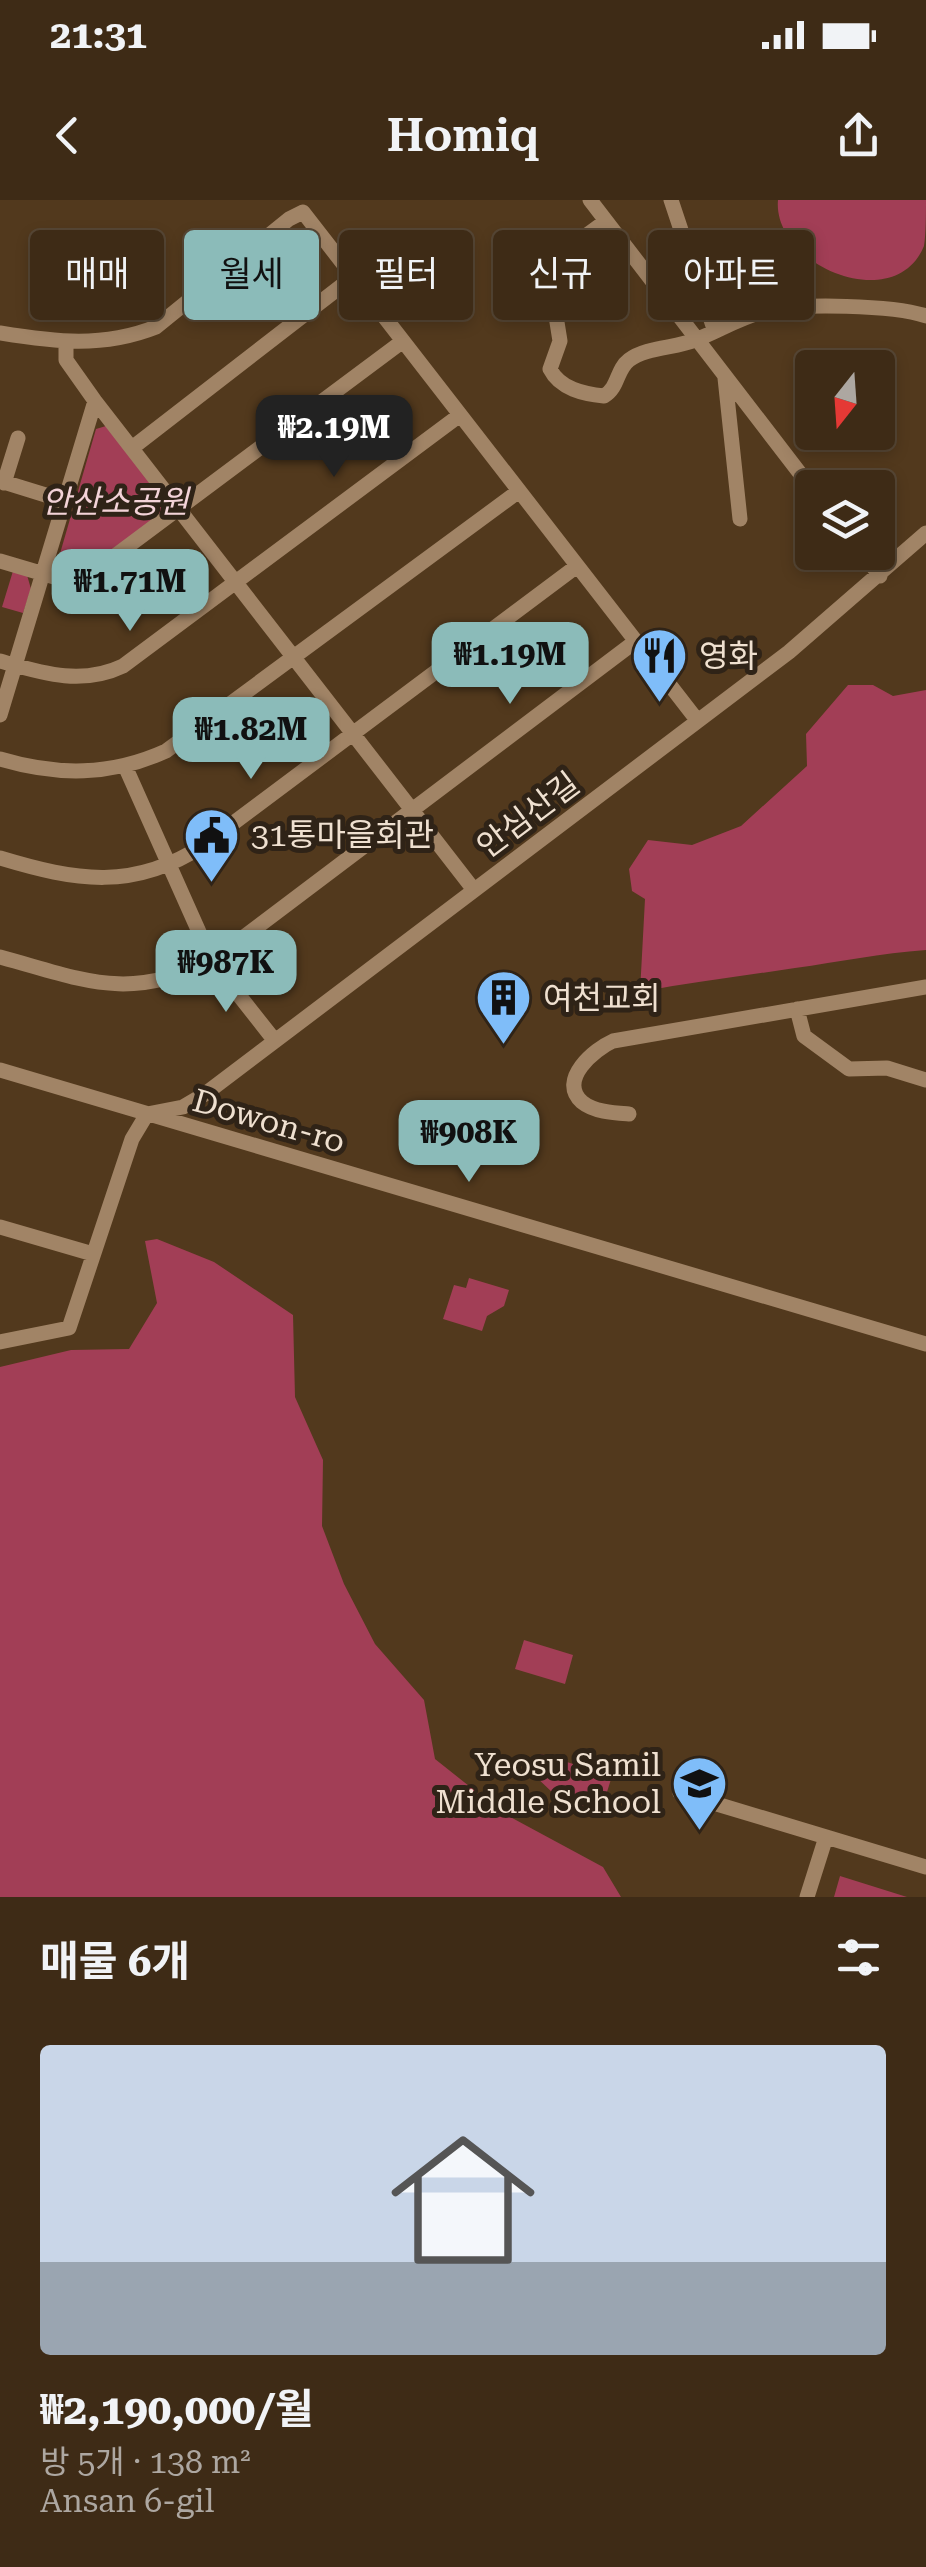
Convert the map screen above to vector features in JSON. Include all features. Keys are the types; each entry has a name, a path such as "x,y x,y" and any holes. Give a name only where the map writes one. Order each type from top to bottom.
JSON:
{"street":[{"path":"590,200 797,470"},
{"path":"672,200 714,330"},
{"path":"0,333 66,343 117,339 156,327 301,212 339,259"},
{"path":"606,221 580,240 562,270 556,316 560,342 550,367 554,377 578,391 604,396 613,390 631,358 698,340 714,330 780,308 901,310 926,316"},
{"path":"132,448 339,289"},
{"path":"387,320 697,720"},
{"path":"0,561 71,582 82,580 403,341"},
{"path":"66,343 66,360 95,401 474,890"},
{"path":"724,374 740,519"},
{"path":"0,715 8,663 43,574 95,401"},
{"path":"8,663 64,677 114,670 460,415"},
{"path":"18,438 2,482 65,501"},
{"path":"0,759 68,772 125,766 157,755 184,741 519,491"},
{"name":"안심산길","path":"147,1114 192,1102 276,1041 789,652 926,533"},
{"path":"0,858 57,874 96,879 132,876 169,865 204,845 577,566"},
{"path":"876,570 880,576"},
{"path":"0,957 94,983 121,986 165,980 212,961 636,641"},
{"path":"125,766 212,961 276,1041"},
{"path":"629,1114 596,1108 582,1102 576,1092 574,1079 599,1048 614,1041 926,986"},
{"path":"798,1009 804,1036 848,1070 887,1068 926,1080"},
{"name":"Dowon-ro","path":"0,1070 926,1344"},
{"path":"0,1342 69,1328 135,1131 147,1114"},
{"path":"0,1227 93,1254"},
{"path":"680,1794 926,1868"},
{"path":"808,1897 826,1837"}],"green space":[{"path":"778,200 926,200 924,246 909,267 888,278 863,280 814,262 814,230 785,230"},
{"name":"안산소공원","path":"106,426 165,501 163,512 77,576 59,573 57,564 96,429"},
{"path":"13,571 27,575 31,589 23,613 2,607"},
{"path":"848,685 873,685 893,696 926,690 926,950 640,992 645,899 632,891 629,869 648,840 692,845 741,826 807,766 806,734"},
{"path":"157,1239 214,1262 293,1315 295,1397 323,1460 322,1526 344,1584 375,1644 424,1700 435,1759 503,1813 603,1867 621,1897 0,1897 0,1367 71,1350 129,1349 157,1303 145,1241"},
{"path":"469,1278 509,1290 504,1306 487,1316 482,1331 443,1319 454,1285 466,1288"},
{"path":"524,1640 573,1655 565,1684 515,1669"},
{"path":"541,1754 612,1776 602,1808 584,1803 580,1815 574,1813 534,1775"},
{"path":"840,1876 907,1897 834,1897"}],"place":[{"name":"영화","path":"660,705"},
{"name":"31통마을회관","path":"212,884"},
{"name":"여천교회","path":"504,1047"},
{"name":"Yeosu Samil Middle School","path":"700,1832"}]}
